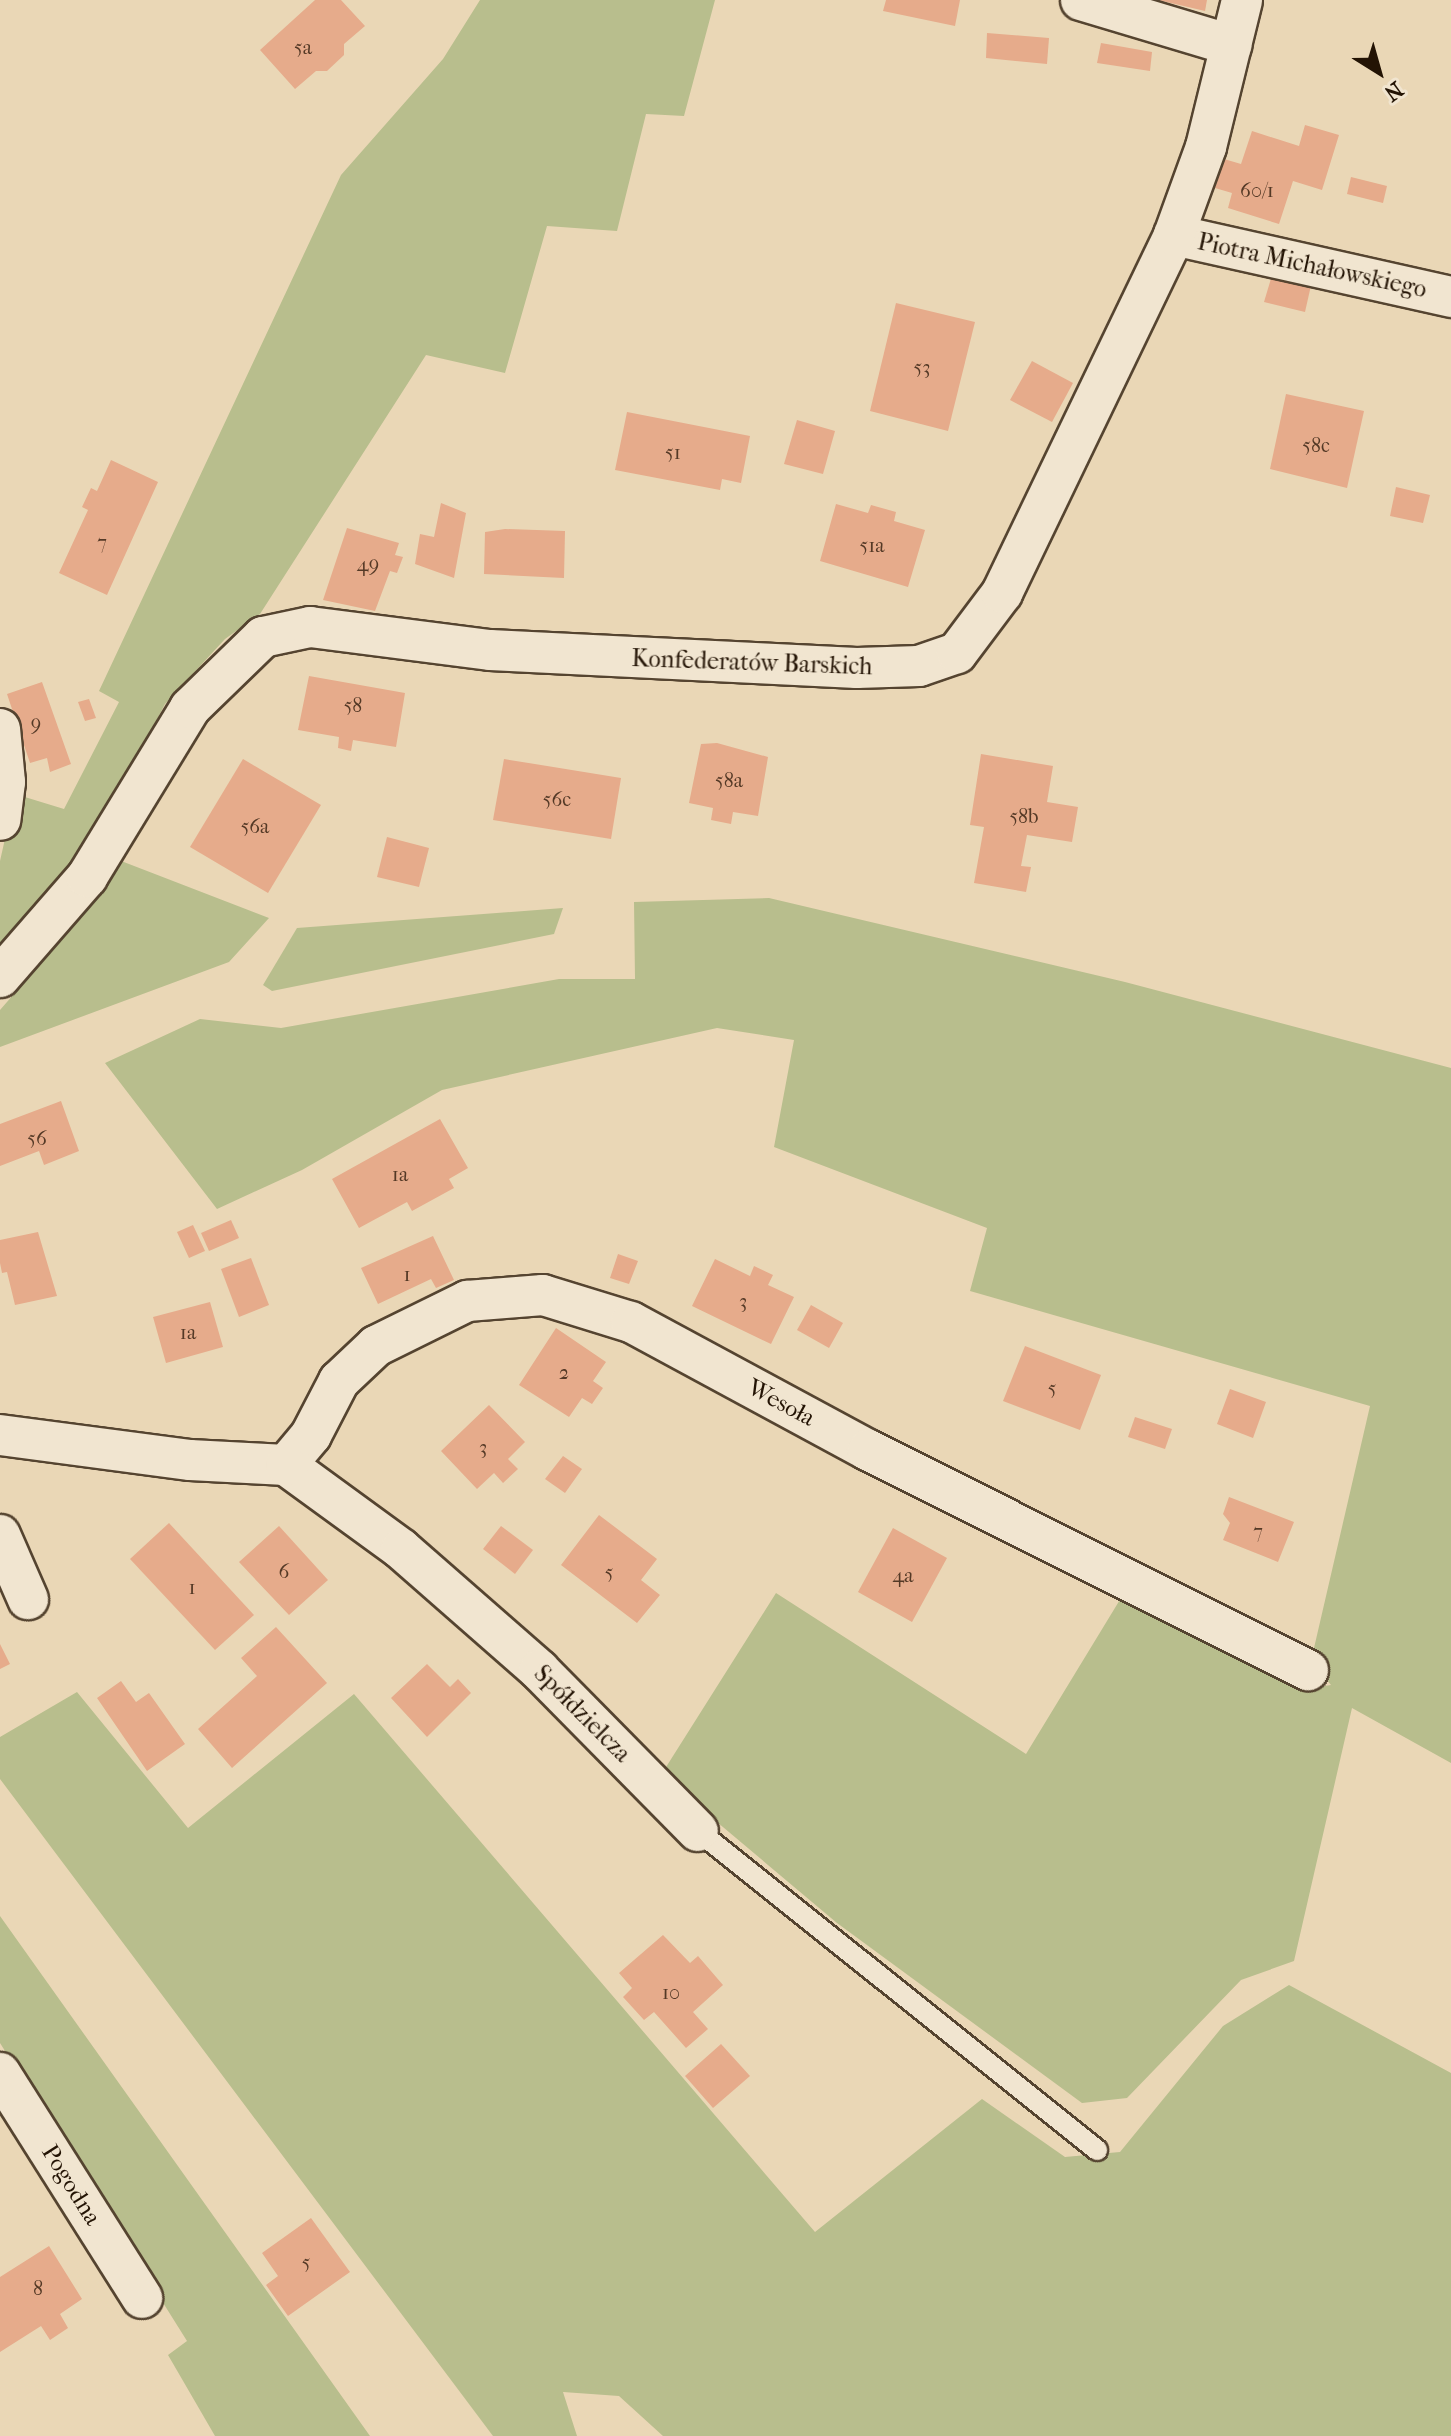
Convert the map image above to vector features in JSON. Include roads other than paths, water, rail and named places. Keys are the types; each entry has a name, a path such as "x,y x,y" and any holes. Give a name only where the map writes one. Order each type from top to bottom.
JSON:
{"street":[{"path":"1081,0 1231,45"},
{"name":"Konfederatów Barskich","path":"0,977 87,877 190,708 263,637 310,627 520,652 857,668 919,666 957,653 1002,593 1174,235 1206,147 1242,0"},
{"name":"Piotra Michałowskiego","path":"1174,235 1451,297"},
{"path":"0,729 5,755 0,820"},
{"name":"Wesoła","path":"286,1465 311,1435 339,1381 376,1346 467,1301 543,1295 631,1322 868,1450 1308,1670"},
{"path":"0,1435 147,1455 286,1465"},
{"name":"Spółdzielcza","path":"286,1465 401,1549 539,1670 698,1831"},
{"path":"0,1535 28,1599"},
{"name":"Pogodna","path":"0,2073 142,2298"}],"lane":[{"name":"Spółdzielcza","path":"698,1831 1097,2150"}]}
